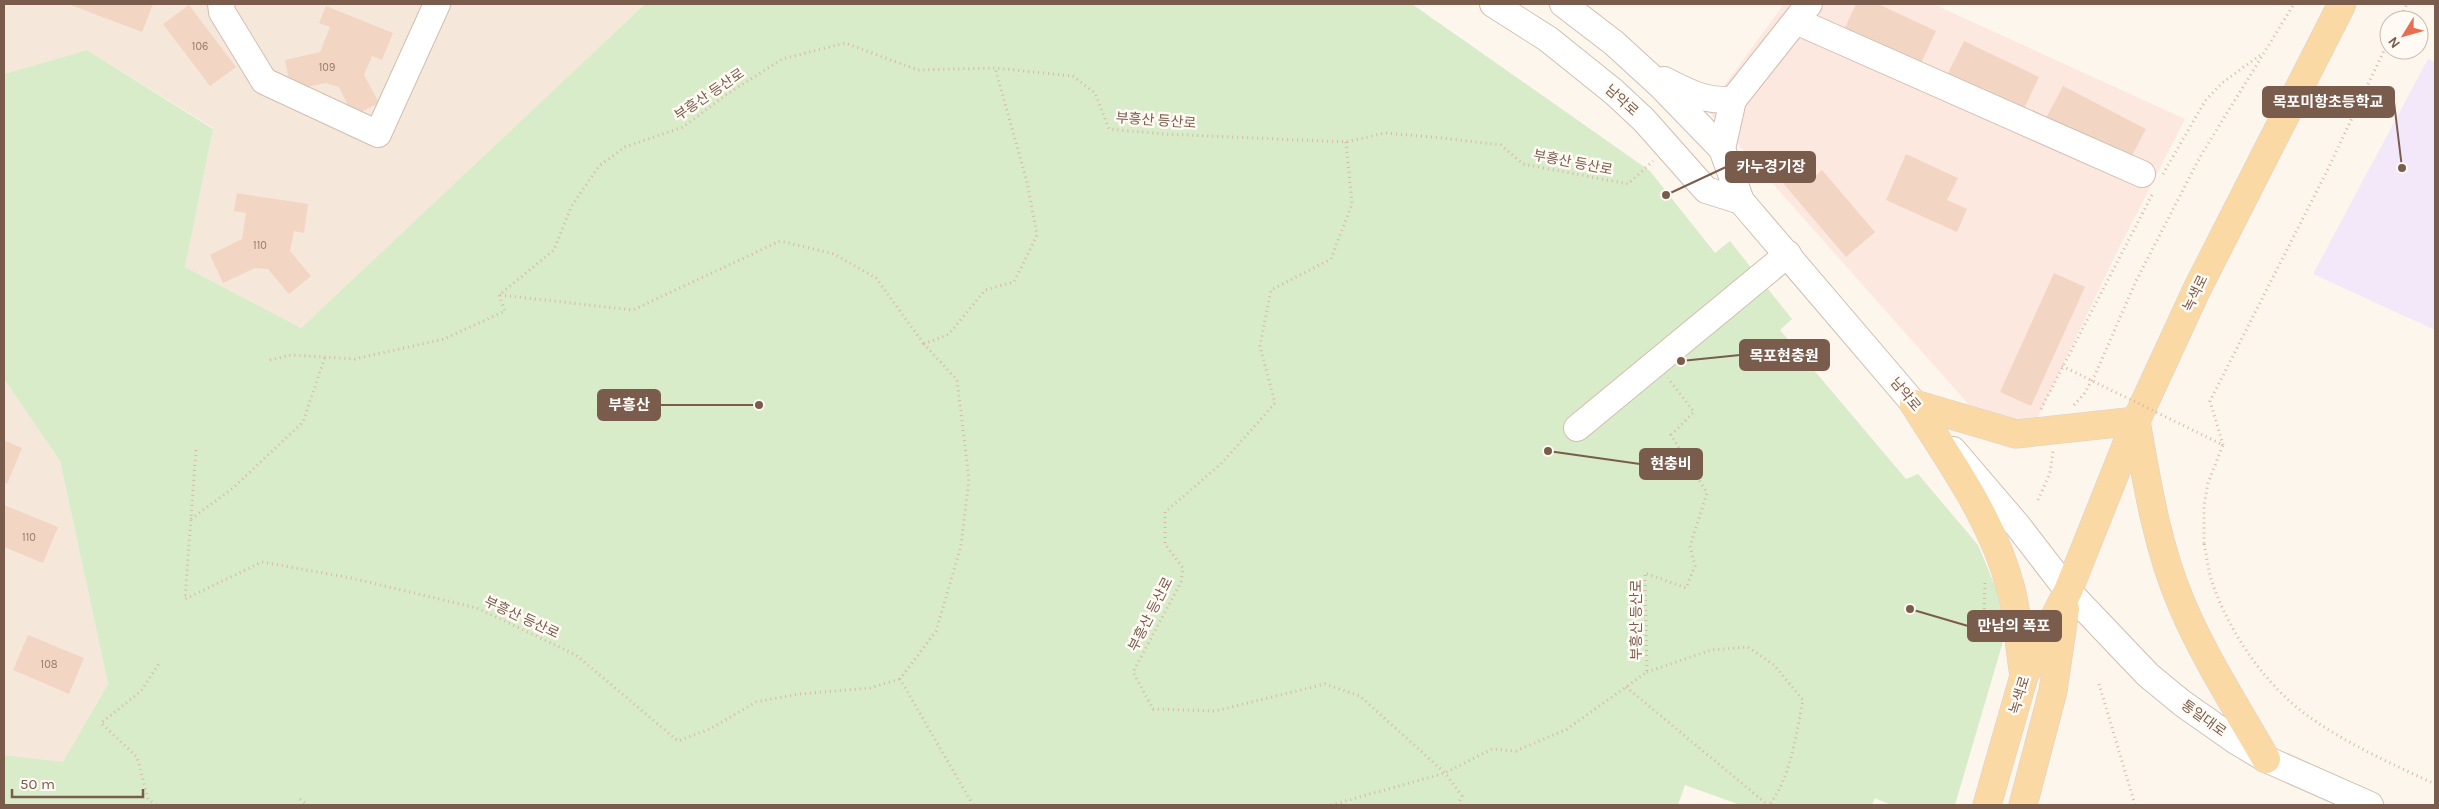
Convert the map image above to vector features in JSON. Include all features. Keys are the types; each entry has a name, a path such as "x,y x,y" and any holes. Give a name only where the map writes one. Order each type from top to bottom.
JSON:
{"main road":[{"name":"녹색로","path":"1987,805 2024,676 2068,590 2136,421 2197,289 2342,4"},
{"path":"1914,404 2016,434 2136,421 2151,506 2166,561 2182,604 2203,650 2266,759"},
{"path":"1914,404 1980,508 1998,552 2011,590 2024,676"},
{"name":"녹색로","path":"2023,805 2053,691 2068,590"}],"street":[{"path":"221,4 222,12 264,82 378,134 437,4"},
{"name":"남악로","path":"1493,4 1548,39 1584,67 1644,120 1706,190 1741,201"},
{"name":"남악로","path":"1563,4 1614,43 1645,71 1722,150 1741,201 2018,526 2068,590"},
{"path":"1722,150 1733,100 1803,13 2151,183"},
{"path":"1645,71 1702,99 1713,101 1733,100"},
{"path":"1577,428 1788,254"},
{"name":"통일대로","path":"2068,590 2148,675 2208,722 2266,759 2370,805"}],"path":[{"path":"2072,406 2084,394 2095,375 2136,281 2171,211 2263,53 2294,4"},
{"name":"부흥산 등산로","path":"499,295 554,250 571,207 599,166 625,147 684,128 726,95 782,59 845,43 918,70 995,68 1073,76 1095,93 1109,129 1164,134 1346,142 1386,133 1501,146 1523,164 1628,184 1669,148"},
{"path":"2041,410 2151,183 2205,101 2222,83 2263,53"},
{"path":"2380,60 2327,171 2210,401 2223,444 2208,483 2204,505 2204,544 2212,581 2236,632 2256,662 2285,697 2307,716 2343,740 2435,784"},
{"path":"924,344 949,334 985,290 1014,282 1037,235 1027,182 995,68"},
{"name":"부흥산 등산로","path":"1346,142 1352,204 1331,259 1271,290 1260,346 1275,403 1222,464 1164,512 1165,544 1182,568 1181,582 1133,672 1153,709 1215,710 1325,684 1360,696 1445,773 1462,796 1458,805"},
{"path":"270,360 291,355 355,360 444,339 505,311 499,295 633,310 780,241 834,254 876,278 924,344 957,380 969,479 961,546 936,631 900,679 973,805"},
{"path":"191,519 233,488 303,422 325,357"},
{"name":"부흥산 등산로","path":"1646,672 1645,573 1686,588 1695,566 1690,546 1707,493 1671,436 1694,412 1656,362"},
{"path":"2062,366 2223,444"},
{"path":"2038,500 2050,473 2052,447"},
{"name":"부흥산 등산로","path":"196,450 185,599 262,562 351,578 477,608 576,655 678,742 710,729 756,702 799,694 870,688 900,679"},
{"path":"1986,575 1984,616 1990,632 2001,648"},
{"name":"부흥산 등산로","path":"1332,805 1445,773 1492,749 1516,751 1567,729 1646,672 1711,650 1738,648 1748,648 1774,664 1803,700 1793,750 1778,794 1769,805 1626,687"},
{"path":"156,805 148,799 137,757 101,723 140,691 160,662"},
{"path":"2099,684 2135,805"},
{"path":"300,799 306,805"}],"shaded area":[{"path":"4,4 645,4 301,328 185,267 213,128 87,50 4,74"},
{"path":"1784,4 1933,4 2185,119 2116,254 2034,425 1971,407 1702,104 1724,86"},
{"path":"2427,60 2435,62 2435,330 2313,274"},
{"path":"4,379 60,461 108,684 63,763 4,755"}],"green space":[{"path":"645,4 1412,4 1650,171 1715,253 1730,241 1792,319 1780,330 1906,479 1918,474 1978,545 1998,593 2004,638 1955,805 1891,805 1875,798 1872,805 1740,805 1685,785 1678,805 4,805 4,755 63,762 108,684 60,461 4,379 4,74 87,50 213,129 185,267 301,328"}],"building":[{"path":"68,4 153,4 142,32"},
{"path":"1856,4 1878,4 1936,31 1921,63 1845,28"},
{"path":"189,5 236,67 210,86 163,24"},
{"path":"326,6 393,33 382,60 372,56 364,75 379,103 353,116 339,87 326,83 291,90 285,60 320,52 330,27 319,23"},
{"path":"1964,41 2039,77 2023,111 1947,75"},
{"path":"2063,86 2146,129 2127,165 2044,122"},
{"path":"1906,154 1958,178 1947,200 1967,209 1957,232 1886,200"},
{"path":"1793,160 1811,180 1822,170 1875,232 1846,257 1776,175"},
{"path":"237,193 308,204 304,233 294,231 290,251 311,276 289,294 268,269 255,268 223,283 210,255 242,239 246,213 234,211"},
{"path":"2054,273 2085,287 2031,406 2000,392"},
{"path":"4,440 22,448 7,484 4,482"},
{"path":"4,505 58,527 43,563 4,547"},
{"path":"28,635 84,658 69,694 13,670"}],"place":[{"name":"목포미항초등학교","path":"2402,168"},
{"name":"카누경기장","path":"1666,195"},
{"name":"목포현충원","path":"1681,361"},
{"name":"부흥산","path":"759,405"},
{"name":"현충비","path":"1548,451"},
{"name":"만남의 폭포","path":"1910,609"}]}
